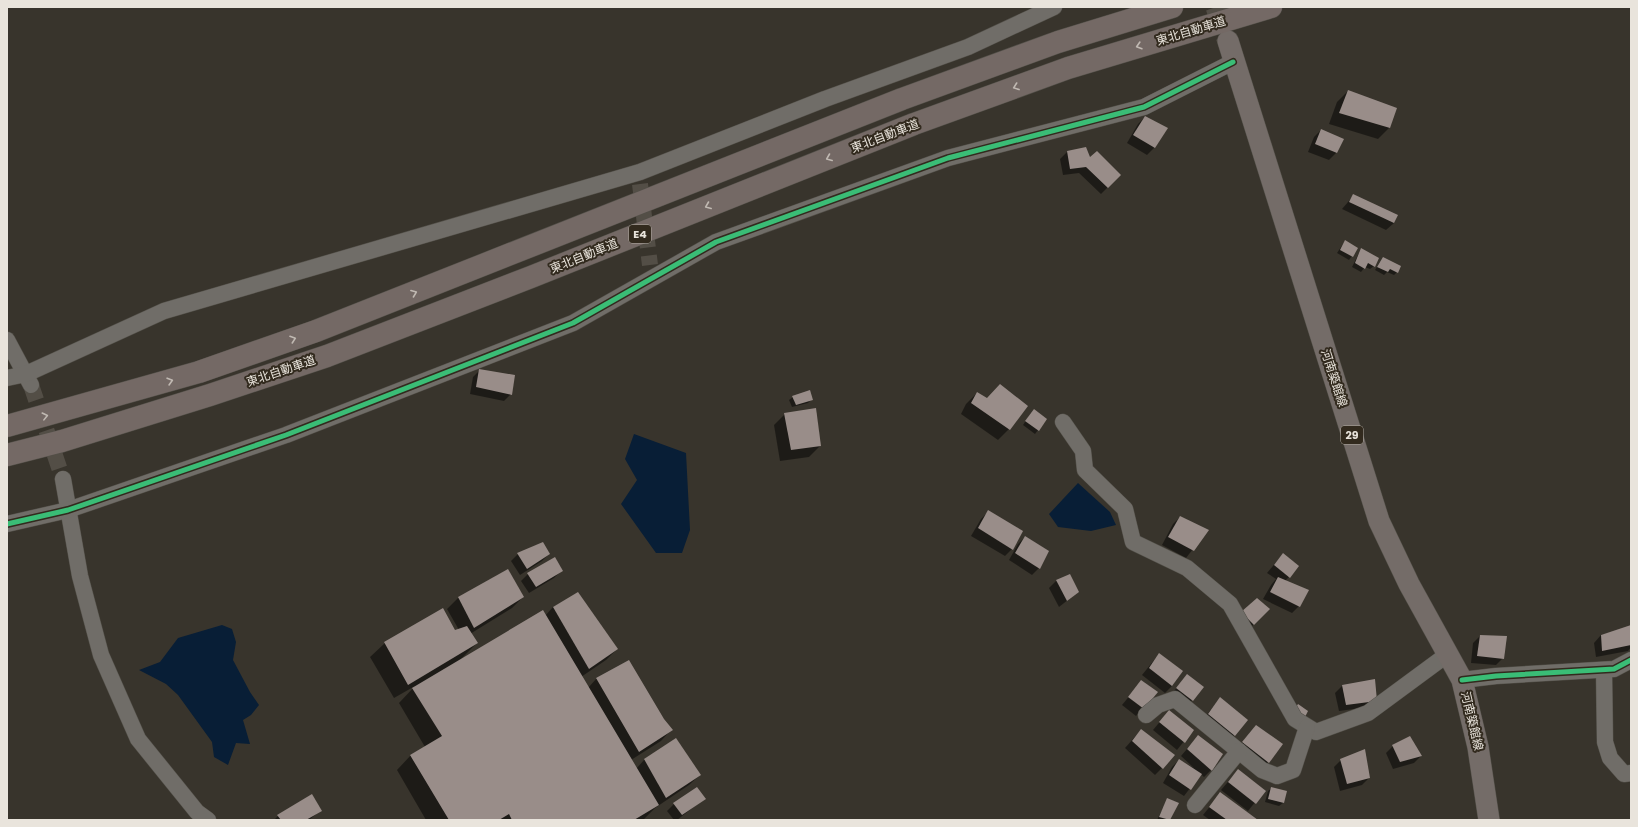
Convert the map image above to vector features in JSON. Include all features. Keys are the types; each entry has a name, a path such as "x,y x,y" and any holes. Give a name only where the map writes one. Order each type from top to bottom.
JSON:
{"highway":[{"name":"E4","path":"7,426 199,372 316,331 902,99 1058,42 1172,7"},
{"name":"東北自動車道","path":"7,455 62,441 196,400 327,356 531,277 921,122 1068,68 1271,7"}],"main road":[{"name":"河南築館線","path":"1228,41 1233,62 1379,521 1409,584 1462,680 1478,747 1489,820"}],"street":[{"path":"7,378 28,380 164,311 640,178 825,99 968,47 1054,7"},
{"path":"7,524 68,510 286,436 573,322 652,270 716,242 948,158 1144,107 1233,62"},
{"path":"7,340 28,380"},
{"path":"1063,422 1083,451 1085,470 1125,509 1134,542 1187,568 1230,604 1295,719 1307,727 1316,732 1368,713 1448,654"},
{"path":"63,479 80,576 101,655 138,739 197,812 208,820"},
{"path":"1462,680 1496,676 1604,670 1614,668 1631,660"},
{"path":"1604,670 1605,742 1610,758 1624,774 1631,774"},
{"path":"1146,715 1158,705 1175,699 1262,770 1277,776 1293,770 1307,727"},
{"path":"1195,805 1239,751"}],"water":[{"path":"634,434 686,453 690,530 682,553 656,553 621,504 637,480 625,459"},
{"path":"1078,483 1110,512 1116,525 1091,531 1058,527 1049,514"},
{"path":"222,625 232,629 236,642 233,660 250,692 259,705 251,715 243,720 250,744 236,743 228,765 214,757 212,742 178,695 166,684 139,670 160,662 178,638"}],"building":[{"path":"1348,90 1397,108 1390,128 1339,113"},
{"path":"1145,116 1168,128 1155,148 1133,135"},
{"path":"1321,129 1344,139 1337,153 1315,144"},
{"path":"1086,147 1090,157 1097,151 1121,175 1108,188 1086,167 1070,169 1067,151"},
{"path":"1353,194 1398,215 1394,223 1349,202"},
{"path":"1345,240 1358,248 1353,257 1340,250"},
{"path":"1361,248 1379,258 1375,267 1368,263 1365,269 1355,263"},
{"path":"1383,257 1401,266 1398,273 1390,269 1388,272 1377,267"},
{"path":"479,369 515,375 512,395 476,387"},
{"path":"1000,384 1028,406 1010,430 971,403 977,392 987,398"},
{"path":"810,390 813,400 796,405 792,396"},
{"path":"816,408 821,446 791,450 784,413"},
{"path":"1034,409 1047,419 1039,431 1025,421"},
{"path":"988,510 1023,531 1013,550 978,528"},
{"path":"1180,516 1209,530 1194,551 1168,537"},
{"path":"1025,536 1049,551 1040,569 1015,553"},
{"path":"543,542 550,554 527,569 517,553"},
{"path":"1283,553 1299,566 1290,578 1274,565"},
{"path":"555,557 563,571 536,587 527,573"},
{"path":"508,569 524,597 474,628 458,597"},
{"path":"1070,574 1079,592 1067,601 1056,580"},
{"path":"1278,577 1309,590 1300,607 1270,592"},
{"path":"578,592 618,649 589,669 553,607"},
{"path":"1257,598 1270,609 1254,625 1241,612"},
{"path":"443,608 455,630 467,626 478,643 408,685 384,642"},
{"path":"543,610 659,805 634,820 512,820 509,814 499,820 449,820 410,755 442,736 412,688"},
{"path":"1631,625 1631,645 1602,651 1601,635"},
{"path":"1480,635 1507,636 1504,659 1477,656"},
{"path":"1159,653 1183,671 1172,686 1149,668"},
{"path":"629,660 664,719 673,730 639,752 596,678"},
{"path":"1187,674 1204,687 1193,701 1176,688"},
{"path":"1375,679 1377,701 1346,705 1342,685"},
{"path":"1141,680 1158,692 1144,709 1128,697"},
{"path":"1220,697 1248,720 1235,736 1208,714"},
{"path":"1298,704 1308,711 1305,717 1295,709"},
{"path":"1169,710 1194,730 1185,743 1159,722"},
{"path":"1256,725 1283,744 1269,763 1242,742"},
{"path":"1141,729 1175,755 1163,769 1132,741"},
{"path":"1198,735 1223,754 1212,771 1187,749"},
{"path":"1410,736 1422,756 1400,762 1392,745"},
{"path":"676,738 701,775 666,798 644,759"},
{"path":"1365,749 1370,778 1347,784 1340,759"},
{"path":"1179,759 1202,774 1191,790 1169,775"},
{"path":"1238,769 1266,791 1256,804 1228,782"},
{"path":"697,787 706,799 682,815 673,803"},
{"path":"1271,787 1287,791 1284,803 1268,799"},
{"path":"1220,792 1258,820 1227,820 1209,807"},
{"path":"312,794 322,811 306,820 281,820 277,815"},
{"path":"1167,798 1179,803 1170,820 1159,817"}],"tunnel":[{"path":"1216,7 1227,39"},
{"path":"640,184 650,265"},
{"path":"31,385 63,479"}],"cycle path":[{"path":"7,524 68,510 286,435 573,323 716,242 948,158 1144,107 1233,62"},
{"path":"1462,680 1496,676 1614,669 1631,660"}]}
